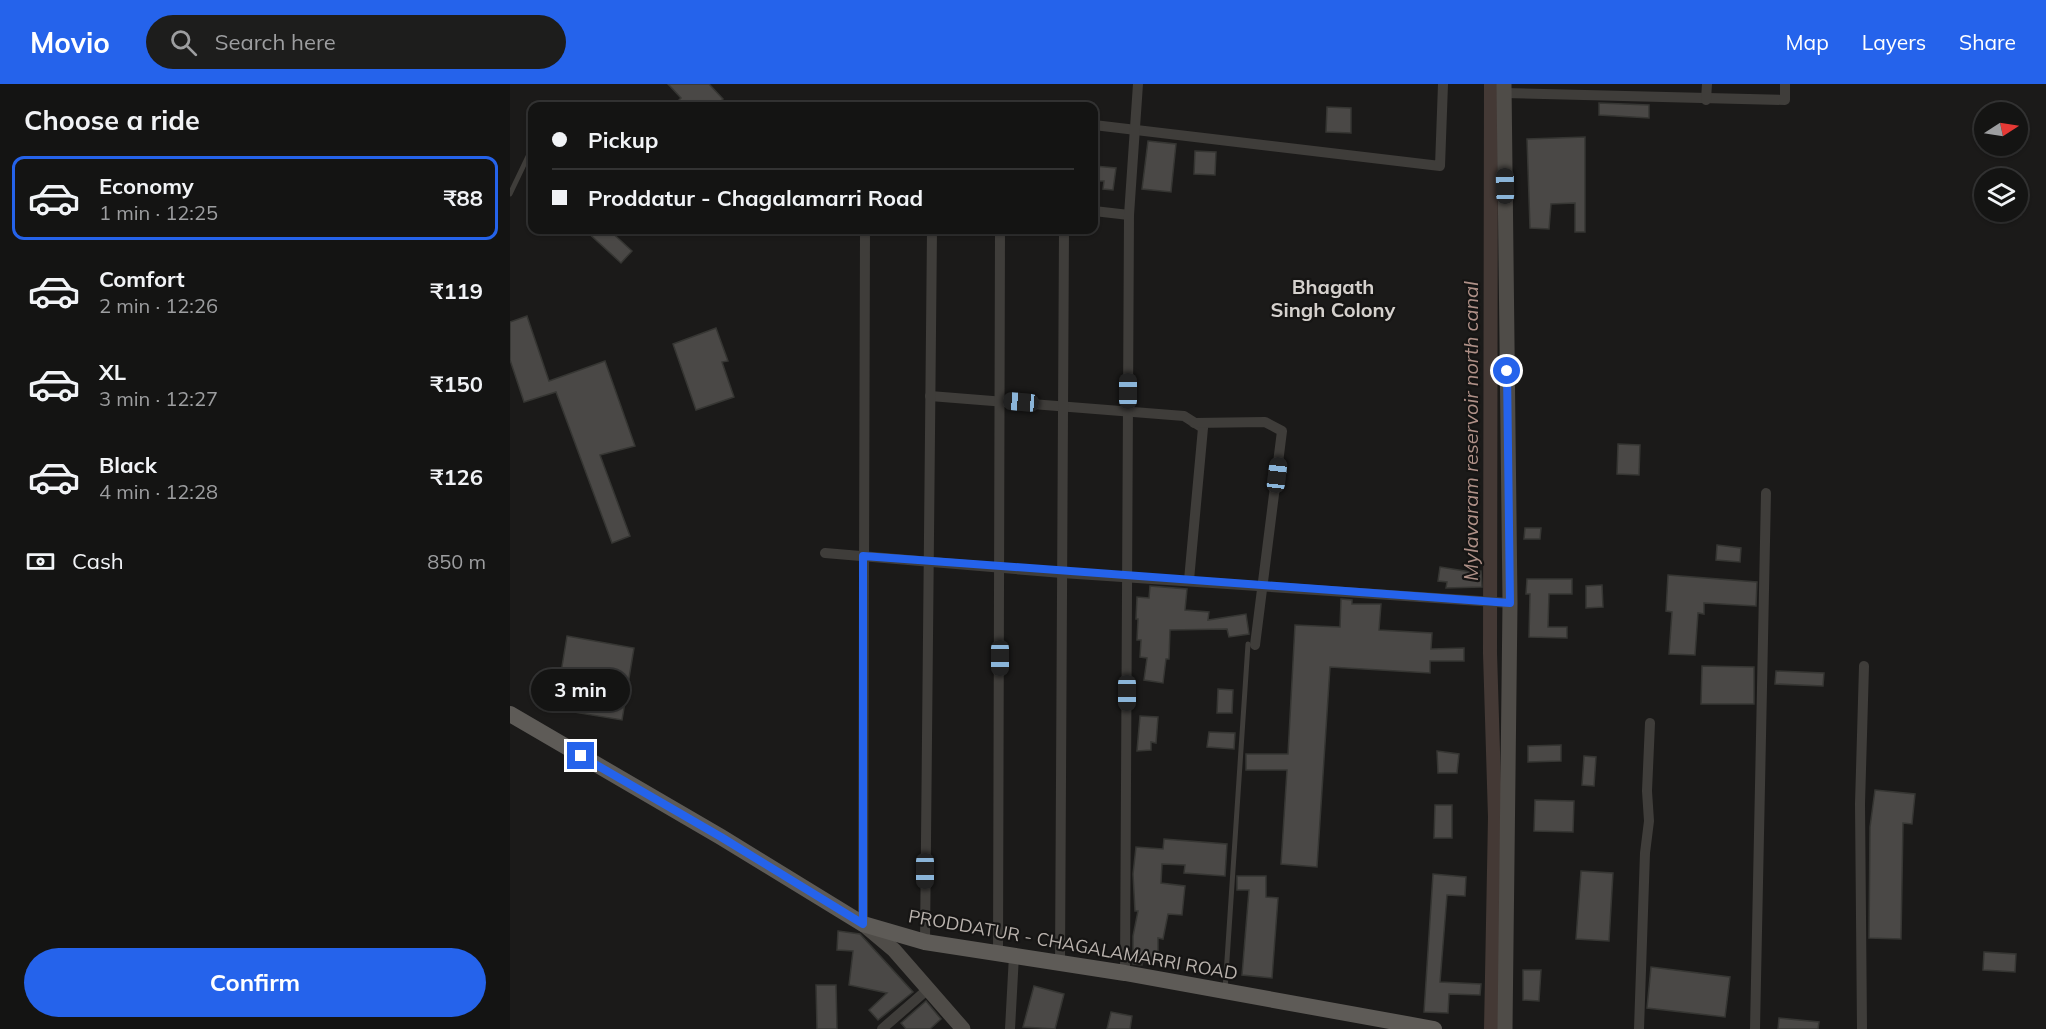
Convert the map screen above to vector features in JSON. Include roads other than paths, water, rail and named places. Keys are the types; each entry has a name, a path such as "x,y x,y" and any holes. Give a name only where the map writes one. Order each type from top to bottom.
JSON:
{"main road":[{"path":"1504,89 1510,603 1505,1029"},
{"name":"PRODDATUR - CHAGALAMARRI ROAD","path":"510,714 721,837 863,924 925,942 1125,973 1434,1029"},
{"path":"863,924 894,950 963,1029"}],"street":[{"path":"1125,973 1129,215 1138,84"},
{"path":"1098,125 1440,166 1443,84"},
{"path":"1706,100 1707,84"},
{"path":"1504,89 1622,89 1706,100 1785,100 1785,84"},
{"path":"1098,212 1129,215"},
{"path":"863,924 865,234"},
{"path":"925,942 932,234"},
{"path":"1000,234 1001,568 1006,954 1010,1029"},
{"path":"1060,963 1064,234"},
{"path":"930,396 1184,416 1203,428 1189,580"},
{"path":"1194,423 1265,422 1282,431 1263,585 1251,645"},
{"path":"1755,1029 1766,493"},
{"path":"825,553 1062,573 1510,603"},
{"path":"1862,1029 1860,804 1864,666"},
{"path":"1639,1029 1645,853 1649,821 1647,791 1650,723"},
{"path":"882,1029 928,989"}],"lane":[{"path":"510,194 528,156"},
{"path":"1225,991 1251,645"}],"waterway":[{"name":"Mylavaram reservoir north canal","path":"1491,84 1490,653 1495,817 1491,1029"}],"district":[{"name":"Bhagath Singh Colony","path":"1333,298"}]}
